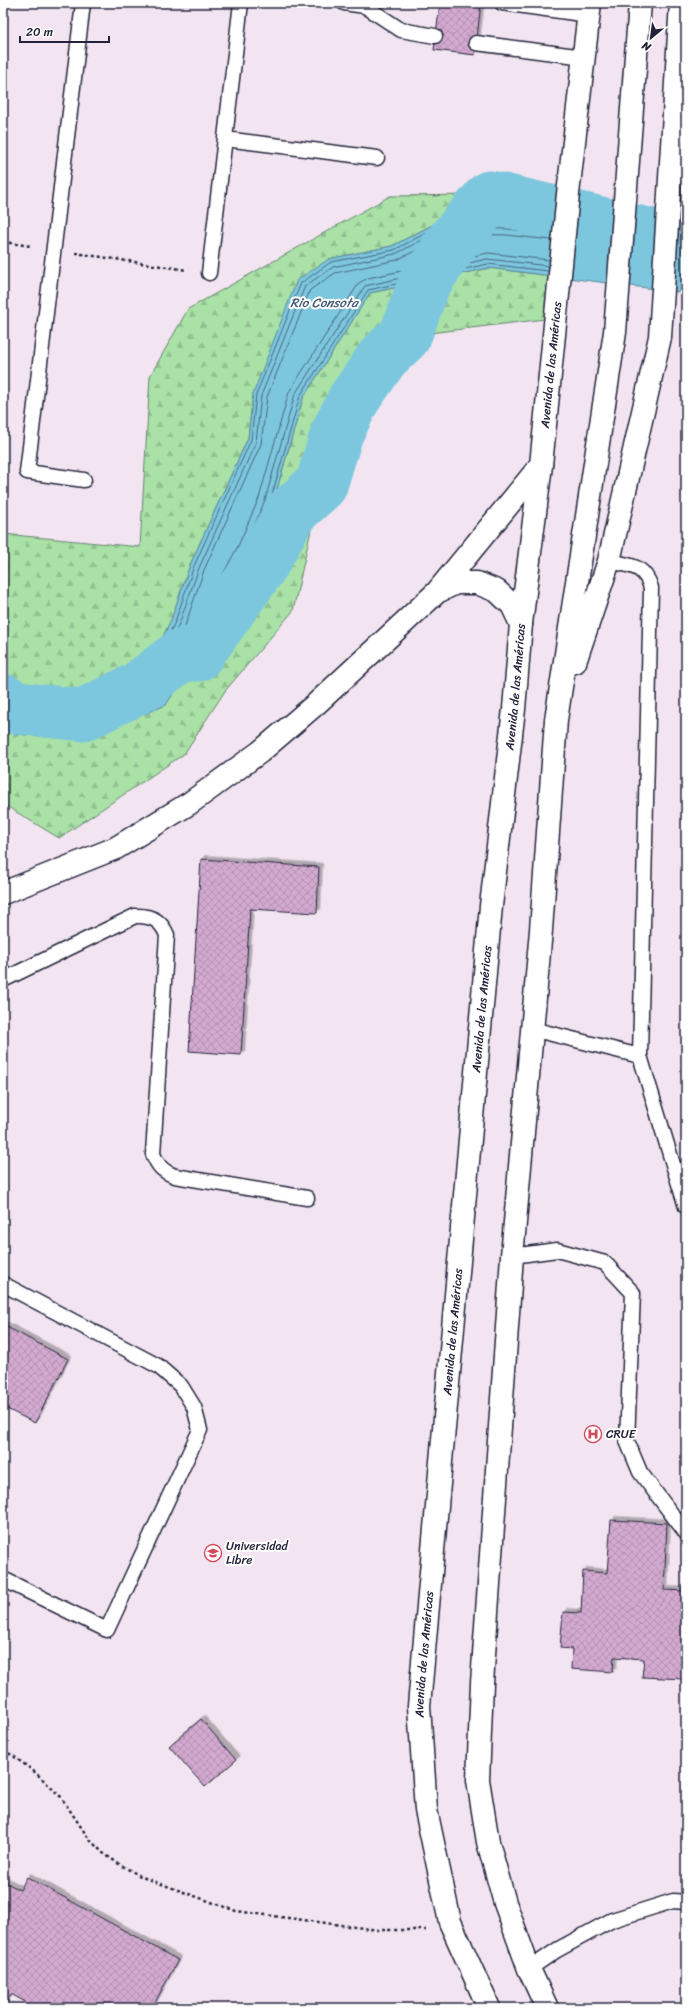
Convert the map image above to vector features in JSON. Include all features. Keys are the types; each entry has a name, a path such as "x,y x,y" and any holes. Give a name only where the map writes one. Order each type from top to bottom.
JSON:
{"main road":[{"path":"547,2008 529,1969 505,1903 488,1842 478,1780 482,1683 512,1256 541,930 556,720 615,332 640,3"},
{"path":"556,720 609,561 660,337 681,3"},
{"name":"Avenida de las Américas","path":"489,2008 450,1922 426,1810 419,1706 490,914 514,709 521,624 541,465 568,194 590,7"},
{"path":"3,893 116,848 190,803 260,752 316,704 437,592 541,465"},
{"path":"437,592 456,583 477,583 497,591 512,605 521,624"}],"lane":[{"path":"83,3 27,472 84,480"},
{"path":"209,273 242,3"},
{"path":"344,3 369,5 401,30 436,36"},
{"path":"502,3 590,7"},
{"path":"476,43 584,57"},
{"path":"225,140 377,158"},
{"path":"609,561 640,569 648,576 651,588 640,1056 686,1207"},
{"path":"3,980 135,916 146,916 157,919 164,927 168,936 153,1154 157,1164 164,1172 175,1176 307,1198"},
{"path":"532,1029 640,1056"},
{"path":"512,1256 557,1250 605,1263 633,1293 627,1441 640,1472 686,1533"},
{"path":"3,1284 158,1366 181,1386 194,1407 200,1430 107,1630 3,1579"},
{"path":"529,1969 557,1950 612,1920 672,1901 686,1902"}],"path":[{"path":"3,242 209,273"},
{"path":"3,1751 12,1755 36,1773 61,1797 89,1839 103,1853 142,1877 236,1911 378,1930 422,1931"}],"green space":[{"path":"568,194 563,226 444,219 392,246 329,259 253,394 248,438 190,565 171,620 139,687 83,714 3,682 3,534 140,547 150,376 188,309 390,196"},
{"path":"686,213 686,249 677,244 682,220"},
{"path":"489,268 552,276 545,319 405,336 354,399 321,485 293,611 225,691 184,754 59,838 3,804 3,728 16,734 83,740 197,655 252,553 273,503 303,398 370,293"}],"water":[{"name":"Rio Consota","path":"444,219 508,220 677,244 686,249 686,293 489,268 370,293 303,398 273,503 252,553 197,655 166,705 83,740 15,734 3,728 3,682 83,714 139,687 171,620 190,565 248,438 253,394 297,280 329,259 392,246"}],"building":[{"path":"440,3 481,3 475,55 434,50"},
{"path":"201,859 319,867 317,913 250,909 241,1055 189,1051"},
{"path":"3,1325 68,1359 35,1423 3,1407"},
{"path":"611,1520 667,1523 664,1590 686,1591 685,1679 642,1677 644,1659 614,1657 613,1672 571,1669 572,1649 560,1648 563,1612 581,1613 583,1571 607,1573"},
{"path":"201,1719 236,1760 205,1787 169,1746"},
{"path":"27,1877 178,1960 152,2008 36,2008 11,1994 3,2008 3,1881 20,1890"}],"waterway":[{"path":"3,700 17,708 83,715 138,688 181,655 197,655 263,563 291,512 321,485 337,433 354,399 383,357 405,336 424,284 455,238 490,197 686,243"}],"place":[{"name":"CRUE","path":"593,1434"},
{"name":"Universidad Libre","path":"213,1553"}]}
